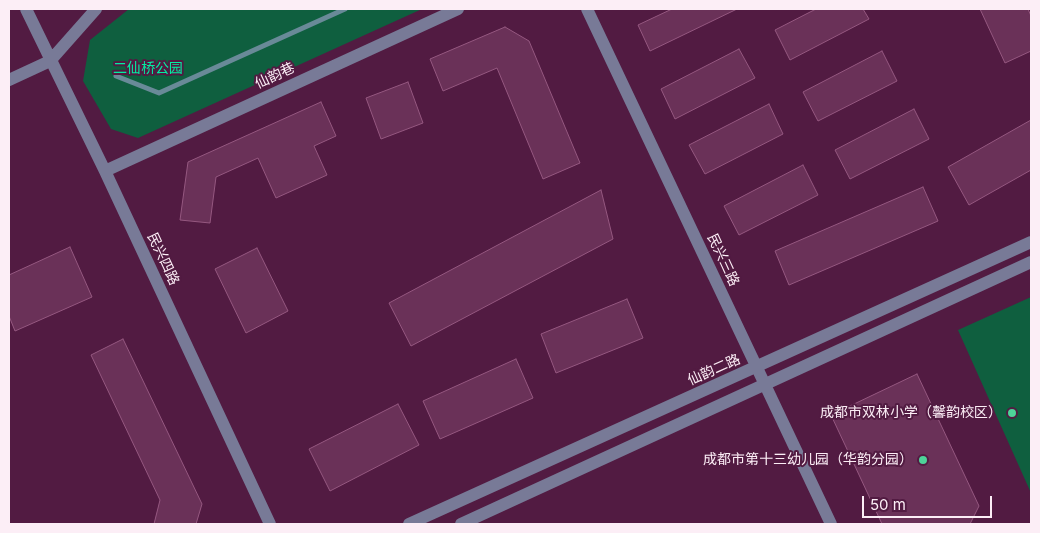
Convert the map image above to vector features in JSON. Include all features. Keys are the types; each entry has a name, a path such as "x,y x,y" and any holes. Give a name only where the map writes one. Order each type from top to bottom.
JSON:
{"street":[{"name":"民兴四路","path":"26,9 105,170 270,524"},
{"path":"9,80 50,61 96,9"},
{"name":"仙韵巷","path":"105,170 458,9"},
{"name":"民兴三路","path":"587,9 831,524"},
{"name":"仙韵二路","path":"409,524 757,368 1031,242"},
{"path":"461,524 1031,262"}],"green space":[{"name":"二仙桥公园","path":"129,9 422,9 138,138 111,129 83,81 90,40"},
{"name":"成都市双林小学（馨韵校区）","path":"1031,297 1031,493 958,330"}],"building":[{"path":"672,9 737,9 650,51 638,25"},
{"path":"816,9 863,9 869,19 790,60 775,30"},
{"path":"980,9 1028,9 1031,16 1031,51 1005,63"},
{"path":"505,27 529,41 580,163 543,179 497,68 443,91 430,59"},
{"path":"739,49 755,78 675,119 661,89"},
{"path":"882,51 897,81 818,121 803,92"},
{"path":"408,82 423,123 381,139 366,98"},
{"path":"321,102 336,136 314,146 327,175 276,198 258,158 216,177 210,223 180,220 188,162"},
{"path":"769,104 783,134 705,174 689,145"},
{"path":"914,109 929,139 850,179 835,150"},
{"path":"1031,120 1031,170 969,205 948,167"},
{"path":"803,165 818,195 739,235 724,206"},
{"path":"923,187 938,221 789,285 775,251"},
{"path":"601,190 613,239 411,346 389,303"},
{"path":"70,247 92,297 15,331 9,316 9,275"},
{"path":"257,248 288,311 246,333 215,269"},
{"path":"627,299 643,338 556,373 541,334"},
{"path":"123,339 202,504 196,524 154,524 160,500 91,355"},
{"path":"516,359 533,398 440,439 423,401"},
{"path":"917,374 979,506 970,524 882,524 831,415"},
{"path":"398,404 419,445 330,491 309,449"}],"waterway":[{"path":"116,76 159,93 345,9"}],"place":[{"name":"成都市双林小学（馨韵校区）","path":"1012,413"},
{"name":"成都市第十三幼儿园（华韵分园）","path":"923,460"}]}
